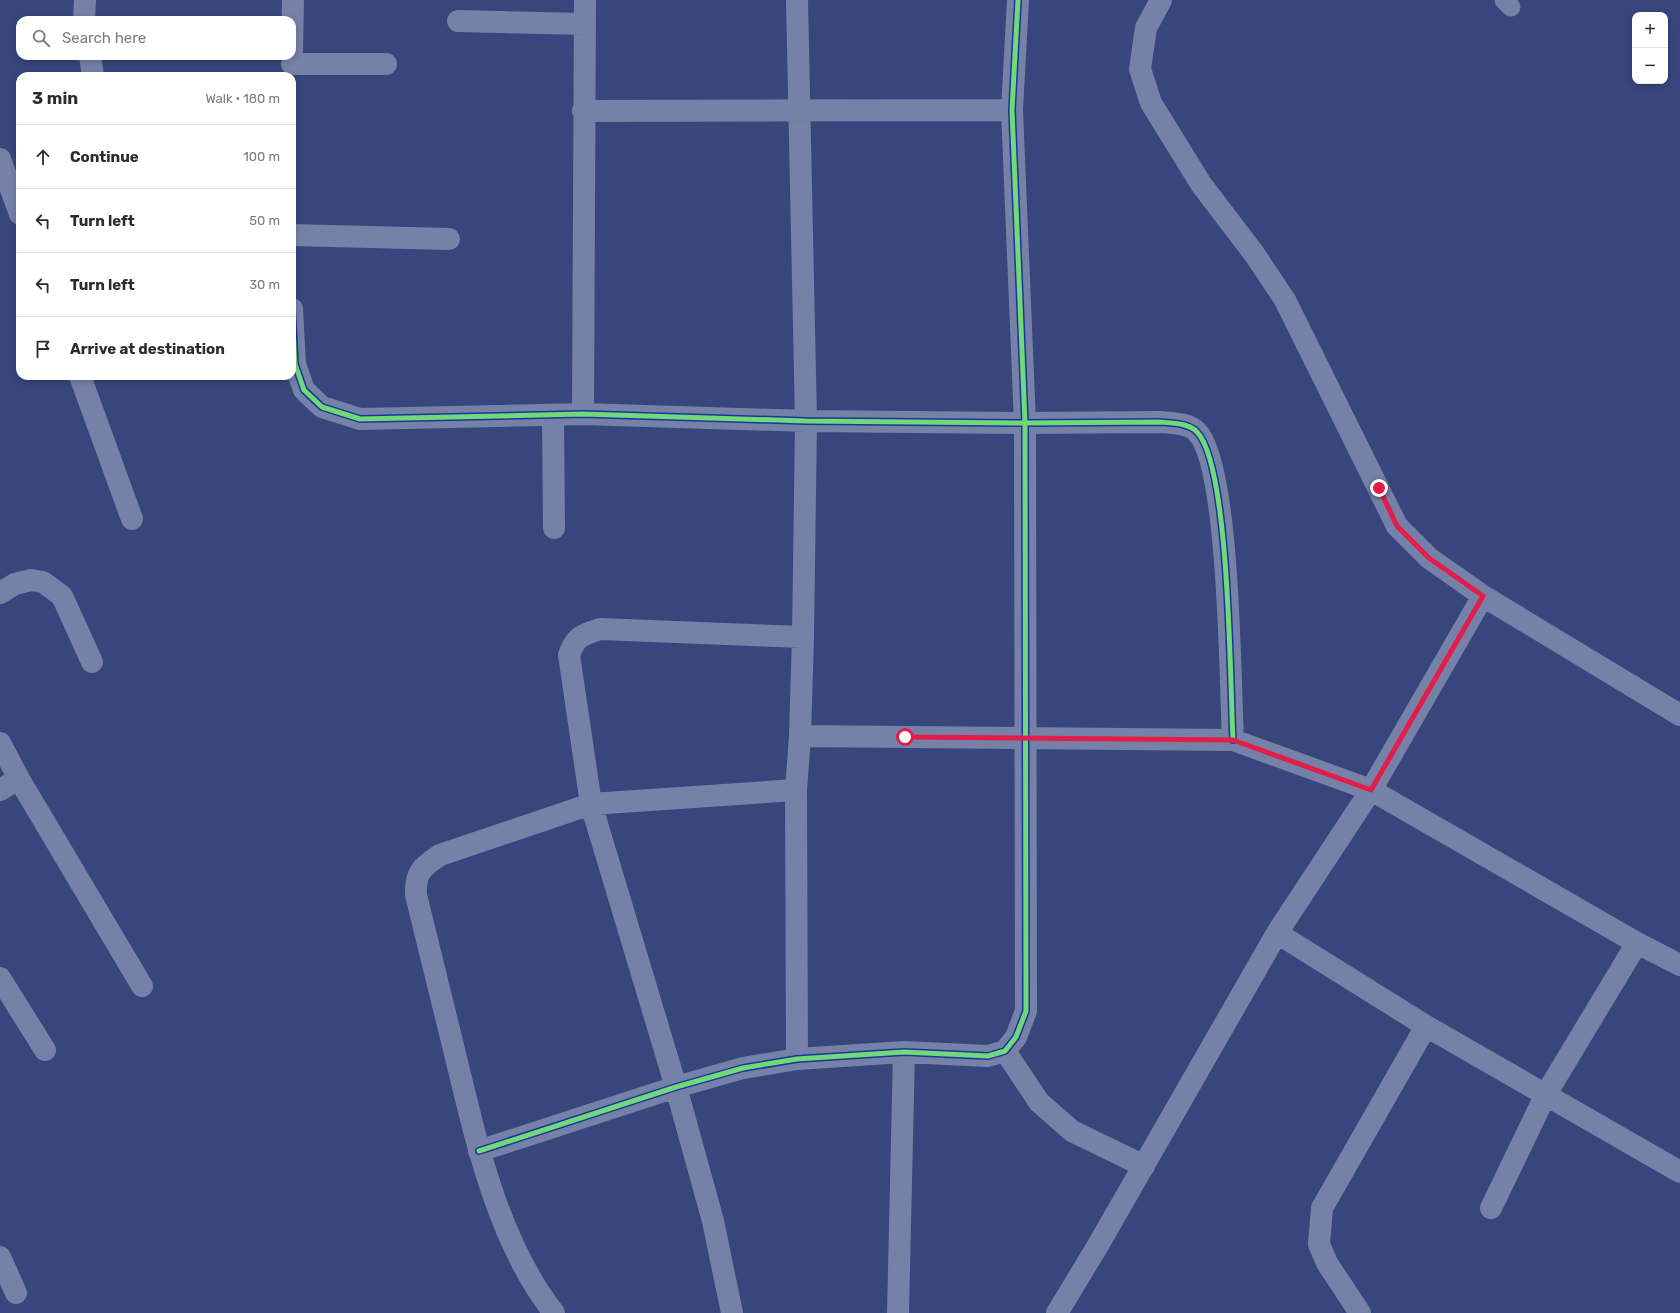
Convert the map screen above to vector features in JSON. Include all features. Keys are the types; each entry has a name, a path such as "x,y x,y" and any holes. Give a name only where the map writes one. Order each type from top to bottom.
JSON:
{"street":[{"path":"84,16 85,0"},
{"path":"293,0 293,16"},
{"path":"583,414 583,111 585,0"},
{"path":"797,0 798,109 806,421 803,637 800,736 796,790 797,1059"},
{"path":"479,1151 676,1087 743,1068 797,1059 904,1052 988,1056 1005,1051 1016,1037 1026,1011 1025,423 1012,110 1018,0"},
{"path":"1161,0 1146,28 1140,69 1151,103 1201,184 1255,255 1285,300 1397,526 1429,558 1483,596 1680,715"},
{"path":"458,21 584,24"},
{"path":"91,60 93,72"},
{"path":"292,62 386,64"},
{"path":"583,111 798,109 1012,110"},
{"path":"0,159 16,203"},
{"path":"296,235 449,239"},
{"path":"296,367 304,390 322,407 360,418 583,414 806,421 1025,423 1160,422 1180,424 1197,431 1207,446 1216,487 1225,562 1233,740"},
{"path":"81,380 132,519"},
{"path":"553,415 554,528"},
{"path":"0,593 15,584 31,580 43,582 62,596 92,662"},
{"path":"1057,1313 1144,1166 1277,934 1371,790 1483,596"},
{"path":"732,1313 713,1221 676,1087 591,804 569,655 573,645 581,635 600,629 803,637"},
{"path":"800,736 1233,740 1371,790 1637,943 1680,965"},
{"path":"0,743 19,779 142,986"},
{"path":"0,790 19,779"},
{"path":"554,1313 532,1280 505,1226 479,1151 416,895 416,883 423,866 440,855 591,804 796,790"},
{"path":"1277,934 1426,1026 1680,1172"},
{"path":"1491,1208 1546,1094 1637,943"},
{"path":"0,978 45,1050"},
{"path":"1360,1313 1327,1263 1319,1244 1322,1208 1426,1026"},
{"path":"1005,1051 1039,1102 1072,1131 1144,1166"},
{"path":"898,1313 904,1052"},
{"path":"0,1258 16,1293"}],"cycle path":[{"path":"479,1151 676,1087 743,1068 797,1059 904,1052 988,1056 1005,1051 1016,1037 1026,1011 1025,423 1012,110 1018,0"},
{"path":"296,367 304,390 322,407 360,419 583,414 806,421 1025,423 1160,422 1180,424 1189,427 1197,432 1208,453 1216,487 1222,530 1226,578 1233,740"}],"route":[{"path":"905,737 1233,740 1371,790 1483,596 1429,558 1397,526 1379,488"}]}
